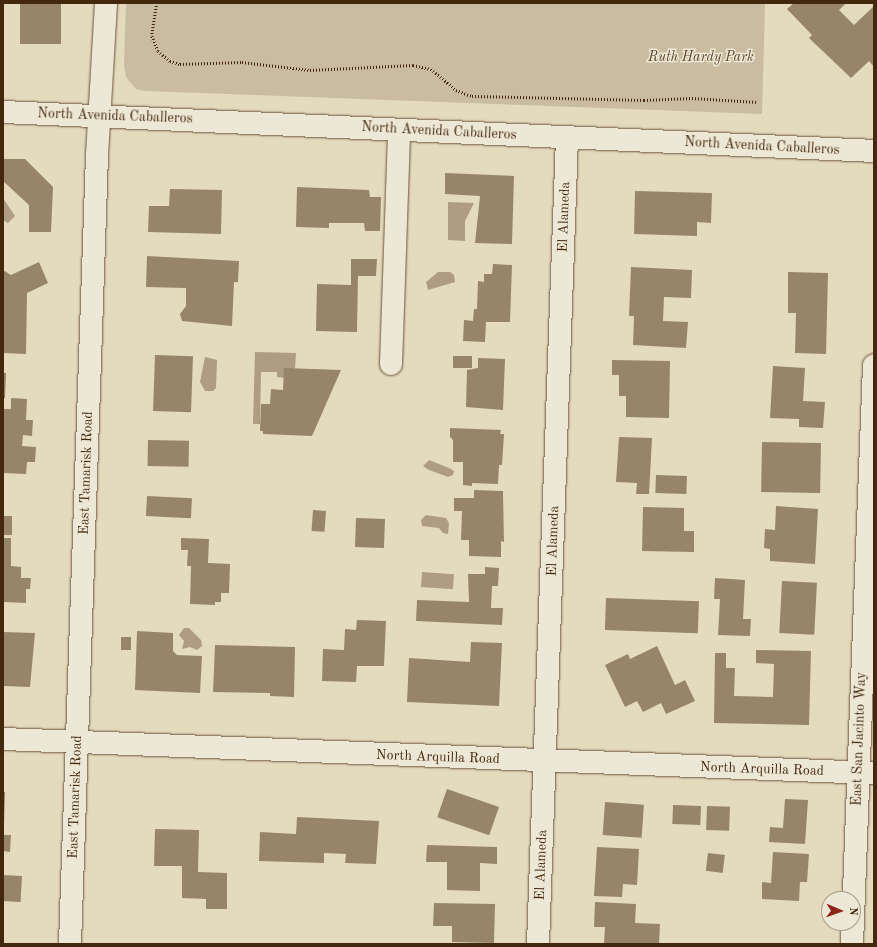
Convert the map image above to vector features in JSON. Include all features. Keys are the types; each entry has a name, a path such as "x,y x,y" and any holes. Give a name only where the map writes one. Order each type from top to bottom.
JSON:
{"street":[{"name":"East Tamarisk Road","path":"70,944 97,154 102,115 106,3"},
{"name":"North Avenida Caballeros","path":"3,112 102,115 874,152"},
{"path":"391,364 399,130"},
{"name":"El Alameda","path":"538,944 568,138"},
{"name":"East San Jacinto Way","path":"852,944 866,773 874,365"},
{"name":"North Arquilla Road","path":"3,739 866,773"}],"path":[{"path":"157,3 152,36 158,51 170,61 180,64 242,62 310,70 413,65 431,69 456,90 472,96 632,100 692,98 758,102"}],"green space":[{"name":"Ruth Hardy Park","path":"126,3 765,3 762,114 146,91 136,89 126,77 124,65"}],"shaded area":[{"path":"3,198 15,216 8,223 3,220"},
{"path":"448,202 474,203 465,221 465,241 448,240"},
{"path":"438,272 450,272 454,275 455,282 428,290 426,282"},
{"path":"255,352 296,353 295,369 284,378 277,377 277,372 261,372 260,424 253,424"},
{"path":"205,357 217,360 216,388 213,391 205,391 200,382"},
{"path":"429,460 454,471 453,475 448,477 429,470 423,466"},
{"path":"426,515 446,518 449,523 448,534 443,533 439,528 422,526 421,520"},
{"path":"422,572 454,574 453,589 421,587"},
{"path":"184,628 189,628 201,640 202,646 197,650 190,647 182,649 184,641 179,635"}],"building":[{"path":"20,3 61,3 61,44 20,44"},
{"path":"794,3 846,3 839,10 854,25 874,6 874,67 869,61 851,78 809,38 812,35 787,9"},
{"path":"3,159 25,159 53,187 51,232 29,232 29,205 3,181"},
{"path":"445,173 514,176 512,244 475,243 480,196 445,194"},
{"path":"297,187 369,190 370,197 381,197 380,231 365,231 364,223 329,223 329,228 296,227"},
{"path":"170,189 222,190 221,234 148,232 149,206 169,206"},
{"path":"635,191 712,193 711,223 697,222 697,236 634,234"},
{"path":"147,256 239,261 238,282 234,282 232,326 182,321 180,314 186,306 186,288 146,287"},
{"path":"351,259 377,259 376,276 358,276 357,332 316,331 317,284 351,285"},
{"path":"39,262 48,283 27,293 26,354 3,353 3,270 11,275"},
{"path":"493,264 512,265 510,322 486,322 485,342 463,341 464,320 473,321 474,309 477,309 478,281 484,282 484,274 492,274"},
{"path":"631,267 692,270 691,298 664,297 663,321 688,322 686,348 633,345 634,316 629,316"},
{"path":"788,272 828,273 826,354 795,353 796,313 788,313"},
{"path":"155,355 193,356 191,412 153,411"},
{"path":"453,356 472,356 472,368 453,368"},
{"path":"478,358 505,359 503,410 466,407 467,370 478,368"},
{"path":"612,360 670,361 669,418 626,417 626,396 619,396 619,375 612,375"},
{"path":"773,366 805,368 803,401 825,402 823,428 799,427 799,419 770,418"},
{"path":"284,368 341,370 312,436 263,434 263,431 260,431 261,404 270,404 271,389 283,390"},
{"path":"3,373 6,373 5,398 3,398"},
{"path":"11,398 27,399 26,420 33,420 32,436 23,435 22,446 36,447 35,462 27,462 26,474 3,473 3,409 11,409"},
{"path":"450,428 501,430 500,434 504,434 502,465 499,465 498,484 472,483 472,486 463,485 463,462 453,462 453,440 450,437"},
{"path":"619,437 652,438 649,494 636,494 637,483 616,482"},
{"path":"148,440 189,441 189,467 148,466"},
{"path":"762,442 821,443 820,493 761,492"},
{"path":"656,475 687,476 686,494 655,493"},
{"path":"474,490 503,491 504,542 501,541 501,557 469,556 469,540 461,540 462,511 454,511 454,498 474,498"},
{"path":"147,496 192,498 191,518 146,516"},
{"path":"776,506 818,509 815,564 770,561 770,549 764,548 765,529 775,530"},
{"path":"643,507 684,508 684,531 694,531 694,552 642,551"},
{"path":"313,510 326,511 325,532 312,531"},
{"path":"3,516 12,516 12,535 3,535"},
{"path":"356,518 385,519 384,548 355,547"},
{"path":"3,538 11,538 11,566 21,567 21,578 31,578 30,589 26,589 26,603 3,602"},
{"path":"181,538 209,539 208,563 230,564 229,593 221,593 221,602 215,602 215,605 190,604 191,566 187,566 188,550 181,550"},
{"path":"485,567 499,568 498,586 492,586 491,608 503,608 502,625 416,621 417,600 469,602 468,574 485,574"},
{"path":"715,578 745,580 743,619 751,619 750,636 718,635 720,599 714,599"},
{"path":"782,581 817,583 814,635 779,633"},
{"path":"606,598 699,601 698,633 605,630"},
{"path":"357,620 386,621 384,666 357,666 356,682 322,681 323,649 344,650 345,629 356,630"},
{"path":"137,631 173,633 173,651 177,655 202,656 200,693 135,690"},
{"path":"3,632 35,633 30,687 3,686"},
{"path":"121,637 131,637 131,650 121,650"},
{"path":"471,642 502,643 499,706 407,702 409,658 470,662"},
{"path":"215,645 295,647 294,697 270,696 270,693 213,692"},
{"path":"657,646 675,685 685,680 695,701 666,714 661,703 643,712 637,701 625,707 605,665 628,654 630,659"},
{"path":"756,650 811,651 809,725 714,723 715,653 726,653 726,668 735,668 734,696 773,697 774,664 756,663"},
{"path":"447,789 499,807 489,835 437,817"},
{"path":"3,792 5,792 4,824 3,824"},
{"path":"785,799 808,800 805,844 769,842 770,827 783,828"},
{"path":"605,802 644,805 642,838 603,835"},
{"path":"673,805 701,806 700,825 672,824"},
{"path":"707,806 730,807 729,831 706,830"},
{"path":"297,817 379,821 376,864 345,863 346,854 324,853 324,863 259,861 260,832 296,834"},
{"path":"155,829 199,830 198,872 227,873 227,909 206,909 206,899 182,898 182,866 154,866"},
{"path":"3,835 11,835 10,852 3,851"},
{"path":"427,845 497,847 497,864 480,863 480,891 447,890 447,862 426,862"},
{"path":"597,847 639,849 637,885 623,884 622,897 594,896"},
{"path":"773,852 809,854 807,882 800,882 799,901 762,899 762,882 771,883"},
{"path":"708,853 725,855 723,873 706,871"},
{"path":"3,875 22,876 21,902 3,901"},
{"path":"595,902 636,904 635,923 660,924 659,944 604,944 605,927 594,927"},
{"path":"434,903 495,904 494,943 452,942 452,926 433,926"}]}
